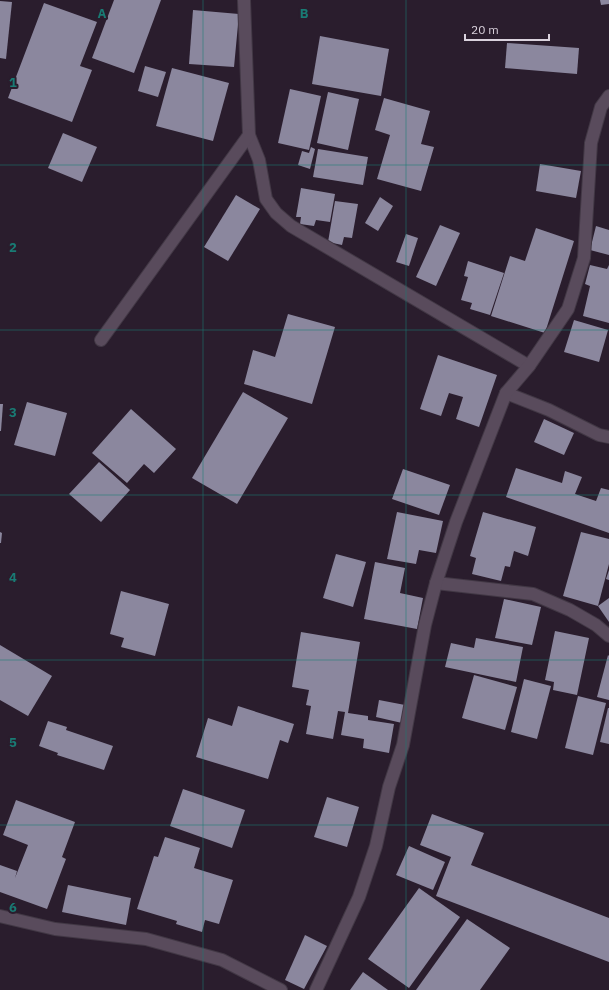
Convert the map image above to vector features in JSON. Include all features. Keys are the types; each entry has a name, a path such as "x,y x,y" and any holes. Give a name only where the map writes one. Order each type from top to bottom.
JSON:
{"street":[{"path":"244,0 249,134 259,160 266,198 276,213 291,226 529,366"},
{"path":"316,990 359,897 376,846 389,787 403,745 425,625 436,583 456,522 506,393 529,366 568,309 584,258 591,142 601,107 609,96"},
{"path":"101,340 249,134"},
{"path":"506,393 549,410 599,435 609,437"},
{"path":"436,583 533,594 570,610 596,625 609,636"},
{"path":"0,916 55,929 146,939 222,960 281,990"}],"building":[{"path":"114,0 161,0 134,73 92,58"},
{"path":"600,0 609,0 609,4 601,5"},
{"path":"0,1 12,2 6,59 0,58"},
{"path":"44,3 97,22 80,66 92,70 72,122 8,98"},
{"path":"193,10 239,14 234,67 189,64"},
{"path":"320,36 389,49 381,96 312,84"},
{"path":"507,43 579,48 577,74 505,68"},
{"path":"145,66 166,72 158,97 138,91"},
{"path":"172,68 229,83 213,141 156,126"},
{"path":"290,89 321,96 309,150 278,143"},
{"path":"328,92 359,99 348,150 317,143"},
{"path":"384,98 430,111 421,144 434,147 421,191 377,179 390,135 375,130"},
{"path":"63,133 97,147 82,182 48,168"},
{"path":"311,147 315,149 310,169 298,165 302,151 309,153"},
{"path":"318,149 368,157 363,185 313,177"},
{"path":"540,164 581,171 576,198 536,191"},
{"path":"301,188 335,194 330,222 316,220 314,226 300,224 301,217 296,217"},
{"path":"236,195 260,209 228,261 204,247"},
{"path":"380,197 393,206 378,231 365,223"},
{"path":"335,201 358,204 352,238 344,237 342,245 328,242"},
{"path":"440,225 460,233 436,286 416,277"},
{"path":"596,226 609,230 609,255 590,250"},
{"path":"536,228 574,241 545,333 491,316 510,256 525,261"},
{"path":"406,234 418,238 409,266 396,262"},
{"path":"468,261 504,273 490,315 470,309 472,303 461,300 468,277 464,276"},
{"path":"590,265 607,269 609,265 609,323 583,316 590,286 585,284"},
{"path":"288,314 335,327 312,404 244,384 253,350 275,357"},
{"path":"574,320 608,330 599,362 564,352"},
{"path":"438,355 497,375 479,427 456,419 463,397 449,393 441,416 420,409"},
{"path":"243,392 288,418 237,504 192,478"},
{"path":"27,402 67,413 55,456 14,445"},
{"path":"0,404 3,404 1,431 0,431"},
{"path":"131,409 176,449 154,473 144,464 127,483 92,453"},
{"path":"544,419 574,433 564,455 534,442"},
{"path":"99,462 130,490 101,522 69,494"},
{"path":"516,468 562,483 565,471 582,477 575,494 596,501 601,488 609,490 609,533 506,497"},
{"path":"403,469 450,485 439,515 392,499"},
{"path":"397,512 443,521 436,553 419,550 416,564 387,559"},
{"path":"483,512 536,527 528,556 514,551 510,567 505,566 501,581 472,574 476,558 470,556"},
{"path":"0,532 2,533 1,543 0,543"},
{"path":"581,532 609,539 609,564 598,606 563,596"},
{"path":"336,554 366,562 353,607 323,598"},
{"path":"375,562 405,568 400,593 423,598 417,629 364,619"},
{"path":"609,570 609,580 606,579"},
{"path":"121,591 169,604 155,656 121,647 124,638 110,634"},
{"path":"609,598 609,622 598,606"},
{"path":"504,599 541,607 532,645 495,638"},
{"path":"555,631 589,638 577,695 553,690 554,682 545,680"},
{"path":"301,632 360,642 348,713 368,716 368,720 394,724 389,753 363,748 364,739 341,735 345,712 338,711 333,739 306,734 311,706 306,705 309,690 292,687"},
{"path":"476,638 523,647 516,682 445,667 451,643 474,648"},
{"path":"0,645 52,676 28,716 0,700"},
{"path":"608,655 609,656 609,700 597,697"},
{"path":"474,675 517,687 505,730 462,718"},
{"path":"524,679 551,686 537,739 511,732"},
{"path":"578,696 606,703 593,755 565,748"},
{"path":"379,700 405,705 402,723 376,717"},
{"path":"238,706 294,724 288,743 280,740 268,779 196,757 208,718 232,726"},
{"path":"609,708 609,744 600,742"},
{"path":"48,721 67,727 66,730 113,746 104,770 57,755 58,753 39,746"},
{"path":"183,789 245,810 232,848 170,826"},
{"path":"327,797 359,807 347,847 314,837"},
{"path":"16,800 75,822 62,857 66,859 47,909 0,892 0,865 17,871 15,878 28,845 3,835"},
{"path":"432,814 484,833 471,865 609,918 609,962 436,896 451,857 420,845"},
{"path":"165,837 200,848 194,868 233,880 219,924 205,920 202,932 176,924 177,921 137,909 154,856 158,857"},
{"path":"409,846 445,862 433,890 396,875"},
{"path":"68,885 131,898 126,925 62,912"},
{"path":"419,888 460,917 409,988 368,959"},
{"path":"467,919 510,948 480,990 416,990"},
{"path":"305,935 327,946 304,989 285,980"},
{"path":"363,972 388,990 350,990"}]}
